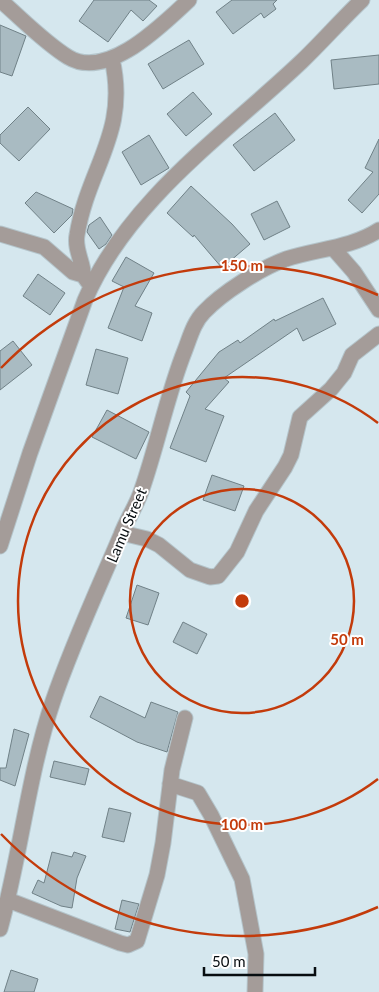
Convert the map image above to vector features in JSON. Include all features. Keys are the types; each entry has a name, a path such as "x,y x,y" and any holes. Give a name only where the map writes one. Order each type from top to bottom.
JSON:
{"street":[{"path":"0,0 70,58 97,63 112,59 135,44 188,0"},
{"path":"0,546 87,280 144,209 229,126 301,62 362,0"},
{"path":"87,280 78,257 76,238 81,212 109,143 116,111 118,83 112,59"},
{"name":"Lamu Street","path":"0,930 37,760 54,701 122,533 142,491 173,381 193,327 202,314 247,280 284,260 368,237 379,230"},
{"path":"0,234 44,247 73,272 87,280"},
{"path":"333,248 354,272 379,310"},
{"path":"122,533 147,539 159,545 190,570 210,577 218,576 226,569 237,552 256,511 288,461 300,417 331,390 344,373 352,355 379,334"},
{"path":"8,900 92,934 120,943 133,944 140,932 157,875 170,784 185,718"},
{"path":"170,784 198,794 212,815 242,879 256,954 254,992"}],"building":[{"path":"94,0 149,0 157,6 143,21 131,10 108,42 79,21"},
{"path":"232,0 277,0 273,4 276,9 264,18 261,13 233,34 216,12"},
{"path":"0,25 26,36 12,76 0,72"},
{"path":"189,40 204,64 163,89 148,64"},
{"path":"379,55 379,84 334,89 331,60"},
{"path":"193,92 212,114 186,136 167,114"},
{"path":"28,107 50,129 19,161 0,143 0,135"},
{"path":"275,113 295,140 254,171 233,145"},
{"path":"149,135 169,168 141,185 122,152"},
{"path":"379,139 379,194 362,213 348,200 373,172 365,168"},
{"path":"191,186 232,224 250,244 222,268 194,235 193,237 167,213"},
{"path":"36,192 73,209 72,215 54,233 25,203"},
{"path":"277,201 290,227 264,240 251,214"},
{"path":"100,217 112,235 106,244 99,249 87,232 89,225"},
{"path":"126,257 154,273 135,306 152,313 142,341 108,328 124,287 112,281"},
{"path":"38,274 65,293 50,315 23,296"},
{"path":"323,298 336,324 303,341 297,328 224,378 229,382 205,409 224,416 206,462 170,448 190,396 186,392 219,352 238,340 240,343 274,319 275,321"},
{"path":"13,341 32,365 0,390 0,351"},
{"path":"96,349 128,358 118,394 86,385"},
{"path":"107,410 149,432 136,459 92,437"},
{"path":"212,475 244,486 235,511 203,500"},
{"path":"137,585 159,593 148,625 126,618"},
{"path":"183,622 207,634 197,654 173,642"},
{"path":"100,696 145,718 151,702 178,712 167,752 137,742 90,717"},
{"path":"14,729 29,734 15,786 0,780 0,768 6,768"},
{"path":"54,761 89,769 85,785 50,777"},
{"path":"109,808 131,813 124,842 102,837"},
{"path":"52,852 72,857 74,852 86,856 77,878 72,908 61,906 32,893 38,880 44,883"},
{"path":"122,900 139,904 130,932 115,929"},
{"path":"11,970 38,979 34,992 4,992"}]}
